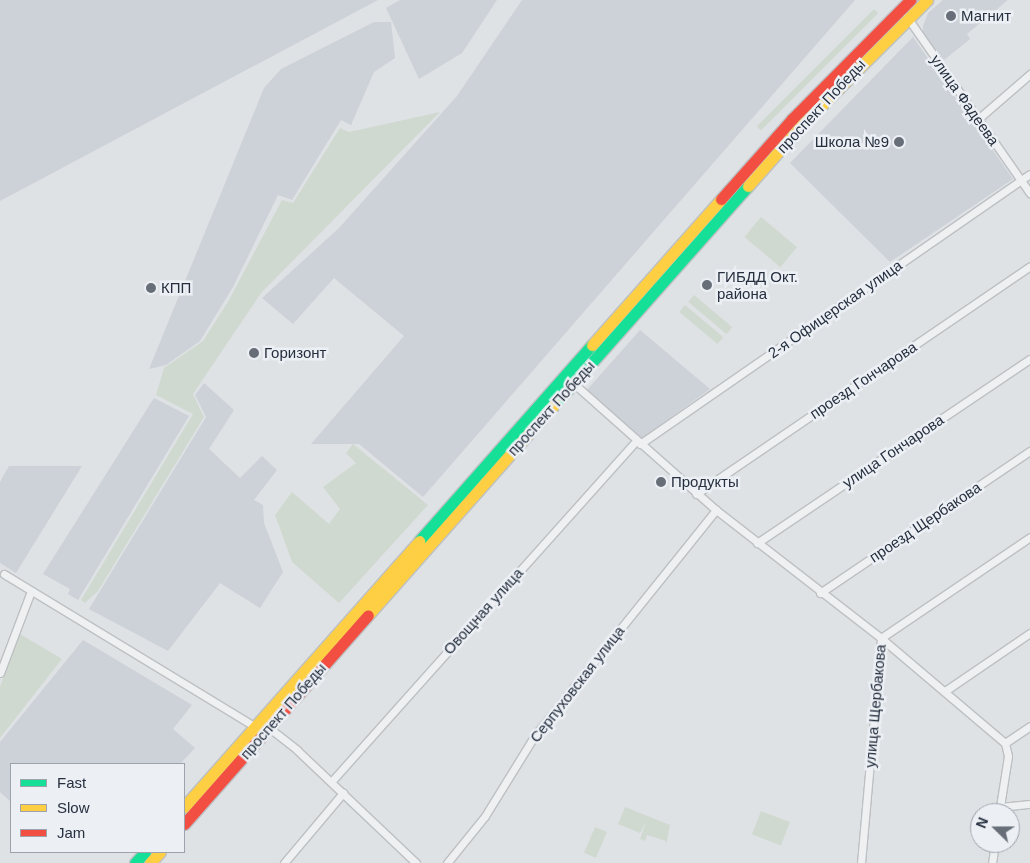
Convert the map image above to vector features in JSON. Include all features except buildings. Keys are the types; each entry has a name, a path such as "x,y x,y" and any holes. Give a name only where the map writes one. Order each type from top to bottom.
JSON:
{"main road":[{"name":"проспект Победы","path":"185,823 801,126 904,13 910,0"},
{"name":"проспект Победы","path":"185,806 792,119 904,13 927,0"},
{"path":"135,863 144,853"},
{"path":"150,863 159,853"}],"street":[{"name":"улица Фадеева","path":"904,13 1030,192"},
{"path":"978,119 1030,74"},
{"name":"2-я Офицерская улица","path":"638,443 1030,174"},
{"name":"проезд Гончарова","path":"696,494 1030,266"},
{"name":"улица Гончарова","path":"757,543 1030,359"},
{"path":"573,383 696,494 881,638 1005,743 1008,756 1001,803"},
{"name":"Овощная улица","path":"331,782 638,443"},
{"name":"проезд Щербакова","path":"820,592 1030,451"},
{"name":"Серпуховская улица","path":"447,863 485,816 535,735 716,510"},
{"name":"улица Щербакова","path":"861,863 881,638 1030,537"},
{"path":"4,574 254,726 268,727 343,793 416,863"},
{"path":"0,673 31,592"},
{"path":"944,691 1030,633"},
{"path":"1005,743 1030,726"},
{"path":"284,863 343,793"}],"shaded area":[{"path":"0,0 378,0 0,201"},
{"path":"400,0 497,0 462,53 419,79 386,8"},
{"path":"522,0 855,0 423,497 359,444 311,444 404,336 334,278 293,324 262,298 339,228 457,96"},
{"path":"943,0 1008,0 967,34 970,39 944,60 923,33 923,26 928,13"},
{"path":"874,9 878,13 761,131 757,126"},
{"path":"374,22 391,22 395,58 374,72 351,125 341,120 292,200 278,195 233,287 200,341 166,365 149,369 264,88 281,69"},
{"name":"Школа №9","path":"913,37 1013,179 890,262 790,163"},
{"path":"440,112 261,293 193,394 204,417 98,591 85,603 81,600 193,414 156,395 164,368 203,341 229,300 282,200 293,203 340,128 349,132"},
{"path":"761,217 797,247 780,267 744,237"},
{"path":"694,295 732,327 727,334 688,302"},
{"path":"685,305 723,337 718,344 679,312"},
{"path":"640,330 710,389 642,438 586,391"},
{"path":"204,383 234,410 209,449 240,478 262,456 277,470 254,500 263,505 264,523 283,572 260,608 220,583 168,651 89,609 206,417 195,395"},
{"path":"154,398 189,416 78,600 68,594 70,589 43,574"},
{"path":"353,444 428,505 339,603 292,562 275,515 292,492 329,524 340,509 323,487 356,463 346,453"},
{"path":"9,466 82,466 16,573 0,563 0,482"},
{"path":"20,634 62,659 0,738 0,687"},
{"path":"83,640 192,705 173,729 195,748 181,763 10,763 10,801 0,792 0,742"},
{"path":"625,807 670,825 666,846 666,841 647,835 645,841 640,839 646,822 640,833 618,824"},
{"path":"761,811 790,822 781,845 752,834"},
{"path":"595,827 607,832 596,858 584,853"}],"traffic: fast":[{"path":"555,404 748,186"},
{"path":"419,541 592,345"},
{"path":"135,863 144,853"}],"traffic: slow":[{"path":"748,186 801,126 927,0"},
{"path":"592,345 721,199"},
{"path":"368,615 555,404"},
{"path":"185,806 419,541"},
{"path":"150,863 159,853"}],"traffic: jam":[{"path":"721,199 792,119 910,0"},
{"path":"185,823 368,615"}],"place":[{"name":"Магнит","path":"951,16"},
{"name":"Школа №9","path":"899,142"},
{"name":"ГИБДД Окт. района","path":"707,285"},
{"name":"КПП","path":"151,288"},
{"name":"Горизонт","path":"254,353"},
{"name":"Продукты","path":"661,482"}]}
